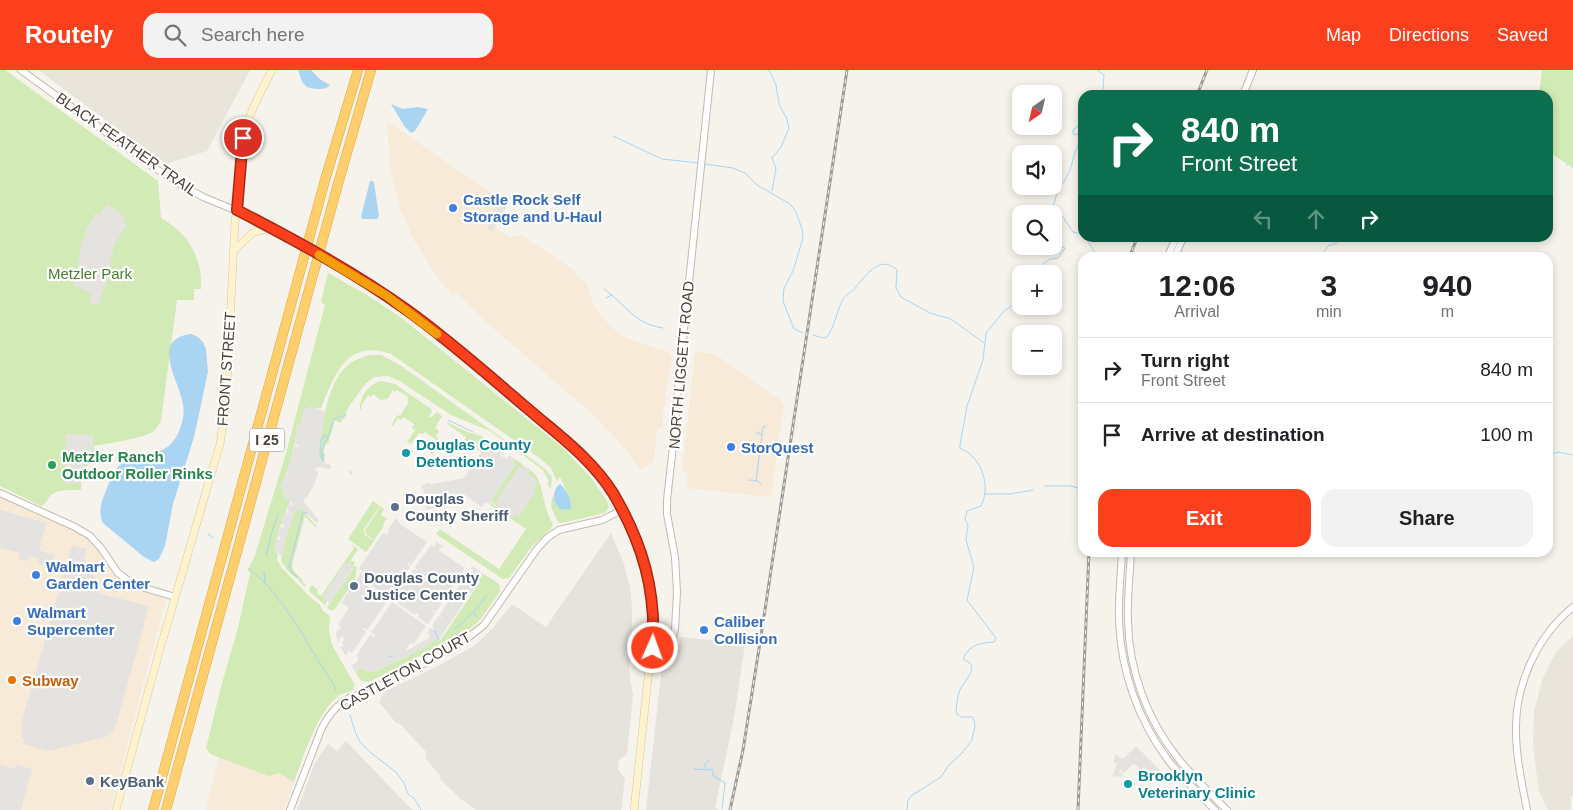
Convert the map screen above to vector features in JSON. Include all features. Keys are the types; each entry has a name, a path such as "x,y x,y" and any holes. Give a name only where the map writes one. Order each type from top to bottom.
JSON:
{"highway":[{"name":"I 25","path":"153,810 325,180 358,70"},
{"name":"I 25","path":"166,810 371,70"}],"main road":[{"name":"FRONT STREET","path":"116,810 222,430 226,394 234,222 237,210 243,138 251,114 272,70"},
{"path":"237,210 342,269 421,321 569,442 597,471 622,510 636,538 648,575 654,610 653,641 634,810"},
{"path":"233,252 252,233 270,228"}],"street":[{"name":"BLACK FEATHER TRAIL","path":"21,70 176,182 199,195 237,210"},
{"name":"NORTH LIGGETT ROAD","path":"653,641 669,641 675,629 677,604 676,568 667,514 667,500 711,70"},
{"path":"1245,90 1253,70"},
{"path":"0,493 90,536 118,572 129,581 175,597"},
{"name":"CASTLETON COURT","path":"290,810 320,730 326,719 336,708 355,695 363,694 425,664 427,661 472,635 492,615 537,549 553,534 567,527 602,520 622,510"},
{"path":"1122,557 1119,628 1124,660 1132,691 1146,725 1164,754 1180,774 1215,810"},
{"path":"1131,557 1128,608 1129,635 1135,670 1145,702 1160,732 1176,755 1227,810"},
{"path":"1527,810 1516,738 1519,696 1539,646 1556,624 1573,607"}],"shaded area":[{"path":"38,70 250,70 207,151 166,164"},
{"path":"387,121 509,205 499,217 495,228 510,237 521,235 574,270 576,275 587,284 594,305 600,315 618,333 631,340 671,354 672,358 663,410 663,427 657,430 654,461 640,470 622,445 588,410 494,329 456,293 453,296 438,278 413,239 400,208 390,169"},
{"path":"498,200 506,205 506,208 499,217 492,232 487,229 489,225 485,222 494,209 497,210 494,206"},
{"path":"107,204 126,218 123,222 127,225 114,245 107,281 98,306 89,302 92,294 73,285 77,273 81,244 87,228 95,213 99,215"},
{"name":"StorQuest","path":"695,351 715,354 784,403 771,497 686,488 688,472 682,471"},
{"path":"310,406 325,411 319,457 324,463 331,465 330,469 316,468 315,471 318,472 314,485 306,499 303,498 305,504 319,520 316,523 303,509 296,511 287,534 282,556 274,549 277,538 280,540 277,535 280,526 283,529 284,526 281,523 286,511 288,514 287,509 290,503 292,506 293,504 284,497 283,489 280,487 287,474 295,446 299,447 299,445 295,444 297,424 301,424 304,411"},
{"path":"66,434 93,435 93,458 81,470 81,483 65,483"},
{"path":"487,439 496,446 491,449 494,451 498,447 505,452 500,453 502,457 507,460 509,455 516,460 512,462 515,465 489,504 486,502 482,507 462,493 452,504 426,510 424,491 421,486 428,483 432,484 464,478 486,445"},
{"path":"523,465 531,470 528,471 525,476 528,473 538,484 534,487 533,489 536,491 519,517 515,515 513,518 497,507 499,505 495,502 519,467 523,469"},
{"path":"0,494 81,531 102,553 115,575 138,589 166,599 110,810 0,810"},
{"path":"0,510 46,523 39,550 54,555 51,567 38,564 39,559 29,556 28,561 19,559 20,553 0,548"},
{"path":"396,518 401,525 427,542 411,565 408,562 407,564 410,567 389,598 368,583 367,579 363,580 362,582 388,600 367,630 363,628 366,632 352,653 348,651 346,656 340,647 344,647 342,643 345,638 341,636 338,643 336,634 336,631 341,627 338,624 349,608 341,603 362,571 359,568 383,533 387,535 388,529"},
{"path":"611,533 624,564 630,587 632,607 632,642 629,671 633,695 627,754 619,760 618,769 625,779 621,810 476,810 462,800 440,779 441,777 426,759 426,752 400,724 396,723 379,702 384,692 474,646 492,629 512,604 546,627"},
{"path":"435,541 444,547 441,547 439,551 465,568 436,612 432,611 435,613 428,624 418,617 419,614 416,613 415,615 393,600 414,569 418,571 415,567 431,545 435,547"},
{"path":"72,545 87,549 84,559 95,577 98,593 149,606 115,729 105,737 49,751 23,744 24,740 21,736 23,725 21,724"},
{"path":"345,563 354,567 330,603 322,598"},
{"path":"471,565 485,575 477,576 480,579 438,641 435,639 428,646 376,671 369,672 360,667 357,674 350,663 353,665 356,663 359,658 356,656 370,635 374,637 375,635 371,633 392,602 426,626 414,644 410,643 406,649 408,650 429,638 430,635 427,633 430,628 435,629 432,626 438,616 442,618 440,614 469,571 473,572"},
{"path":"1573,636 1573,796 1571,796 1571,810 1548,810 1539,792 1533,745 1534,712 1542,680 1551,661 1558,650"},
{"path":"681,637 745,644 734,718 715,808 719,810 646,810 663,657 678,649"},
{"path":"346,741 412,810 297,810 315,763 328,744 337,751"},
{"path":"1136,746 1161,771 1151,781 1134,763 1124,773 1120,770 1119,772 1123,774 1122,777 1112,776 1117,764 1113,762 1116,754 1120,758 1124,758"},
{"path":"219,757 269,775 279,773 294,782 284,810 206,810"},
{"path":"0,765 15,769 16,765 32,769 21,810 0,810"}],"green space":[{"name":"Metzler Park","path":"0,70 5,70 158,181 161,218 179,231 192,248 201,278 201,289 194,289 194,300 177,300 161,421 157,427 154,431 143,436 94,446 94,459 82,471 81,490 55,492 41,506 0,486"},
{"path":"1542,70 1573,70 1573,168 1553,154 1553,90 1540,90"},
{"path":"328,273 367,295 403,319 562,447 592,479 609,507 605,513 561,523 558,522 551,507 552,495 555,503 570,501 560,477 557,481 551,468 541,459 391,354 376,350 363,351 344,363 331,384 321,408 306,409 301,424 297,424 292,457 280,487 283,489 284,497 290,501 280,526 274,549 278,554 277,560 282,568 330,616 329,631 332,645 355,685 353,690 342,694 326,709 307,747 294,782 279,773 269,776 210,754 206,748 238,628 250,573 248,570 255,555 286,453 325,305 321,302"},
{"path":"369,355 381,355 400,365 544,468 552,477 551,489 543,470 490,431 451,415 398,380 388,376 375,377 365,384 340,423 335,420 328,444 326,443 323,452 325,453 324,463 319,457 326,408 334,384 348,365 355,360"},
{"path":"380,381 380,383 381,381 395,384 431,409 430,418 437,412 442,416 435,428 439,431 436,436 440,443 433,454 431,452 436,444 434,442 435,439 425,432 423,434 419,433 411,444 407,442 415,430 412,428 414,424 403,417 401,420 398,418 393,426 391,426 397,415 400,416 409,402 407,400 408,397 397,390 395,392 393,390 387,399 381,400 373,394 371,397 368,395 360,411 362,397 371,386"},
{"path":"448,422 485,438 488,441 481,452 472,446 469,448 463,442 466,437 447,424"},
{"path":"517,460 524,468 519,467 496,502 498,506 490,501 515,465 512,462"},
{"path":"530,470 535,474 541,487 549,518 553,524 551,529 532,546 509,578 503,579 436,534 440,529 499,569 526,529 489,504 490,502 513,518 536,482 529,474 525,476"},
{"path":"373,501 380,506 364,529 365,535 374,541 366,552 348,539"},
{"path":"381,506 384,509 381,515 387,519 374,540 367,535 365,530"},
{"path":"298,509 303,509 316,526 316,528 305,516 292,565 293,570 306,585 305,587 299,579 289,572 281,560 289,526"},
{"path":"351,544 358,549 348,565 345,563 322,598 327,601 325,605 309,589 312,585 321,596 354,548"},
{"path":"352,561 355,562 353,566 357,566 355,579 335,609 331,611 327,607 354,568 349,564"},
{"path":"484,574 499,584 500,592 480,620 465,633 369,682 361,681 356,673 360,667 369,672 376,671 423,648 435,639 440,641 480,582 477,576"}],"water":[{"path":"298,70 311,70 321,80 330,85 322,89 307,87 302,82"},
{"path":"391,104 403,109 418,107 428,109 415,131 411,133 405,127"},
{"path":"370,181 374,183 379,216 377,219 363,219 361,217"},
{"path":"191,334 203,342 206,349 208,372 194,437 173,504 165,546 159,559 154,562 144,557 103,523 101,508 114,472 119,466 126,461 165,448 172,443 178,434 184,408 170,363 169,353 172,344 178,338"},
{"path":"560,484 570,499 571,508 569,510 560,509 554,501 555,491"}],"waterway":[{"path":"769,70 776,85 779,104 787,119 789,128 781,147 772,158 776,168 772,191"},
{"path":"1097,70 1104,75 1104,90"},
{"path":"1078,126 1073,130 1073,134 1078,135"},
{"path":"613,136 662,159 699,163"},
{"path":"1054,205 1057,193 1070,171 1078,145"},
{"path":"705,164 733,168 745,173 757,185 790,204 796,212 803,238 793,271 784,288 783,301 794,329 803,333"},
{"path":"1062,216 1073,232 1078,233"},
{"path":"1088,242 1094,252"},
{"path":"1324,252 1328,246 1337,243"},
{"path":"1062,247 1065,248 1062,252"},
{"path":"1042,265 1050,259 1058,258 1060,255"},
{"path":"813,335 823,338 827,337 832,329 843,299 869,272 879,265 885,264 897,270 896,288 901,297 930,313 951,319 984,343"},
{"path":"604,289 637,318 653,326 663,328"},
{"path":"606,298 612,295"},
{"path":"907,810 908,800 911,796 941,777 948,766 972,740 975,726 974,719 972,717 961,717 956,711 959,692 972,669 969,662 964,660 964,656 973,647 994,642 996,638 967,600 974,567 966,540 968,525 965,519 967,511 981,506 985,487 983,474 977,462 970,454 960,448 960,445 967,406 983,360 986,333 1004,311 1012,306"},
{"path":"324,462 320,454 322,437 329,435 334,419 346,415"},
{"path":"448,420 473,432"},
{"path":"756,481 763,427 766,426"},
{"path":"756,432 762,435"},
{"path":"323,461 323,449 328,437"},
{"path":"1553,454 1558,452 1573,455"},
{"path":"749,480 758,481 761,484"},
{"path":"1045,486 1071,486 1078,488"},
{"path":"985,494 1010,494 1033,490"},
{"path":"289,567 303,513 307,513"},
{"path":"266,556 278,514"},
{"path":"208,534 213,538"},
{"path":"289,566 292,573 298,577"},
{"path":"249,569 277,597 303,635 336,690"},
{"path":"264,571 265,583"},
{"path":"476,617 474,612 487,595"},
{"path":"454,629 474,612"},
{"path":"434,630 439,640"},
{"path":"350,715 360,742 396,772 404,783 408,794 414,798 421,810"},
{"path":"705,768 705,764 710,759"},
{"path":"694,769 713,770 713,776 725,783 722,809"}],"railway":[{"path":"730,810 743,750 847,70"},
{"path":"1199,90 1207,70"},
{"path":"1131,252 1135,242"},
{"path":"1078,810 1089,557"}],"slow traffic":[{"path":"319,255 387,296 437,334"}],"place":[{"name":"Castle Rock Self Storage and U-Haul","path":"453,208"},
{"name":"StorQuest","path":"731,447"},
{"name":"Douglas County Detentions","path":"406,453"},
{"name":"Metzler Ranch Outdoor Roller Rinks","path":"52,465"},
{"name":"Douglas County Sheriff","path":"395,507"},
{"name":"Walmart Garden Center","path":"36,575"},
{"name":"Douglas County Justice Center","path":"354,586"},
{"name":"Walmart Supercenter","path":"17,621"},
{"name":"Caliber Collision","path":"704,630"},
{"name":"Subway","path":"12,680"},
{"name":"KeyBank","path":"90,781"},
{"name":"Brooklyn Veterinary Clinic","path":"1128,784"}],"route":[{"path":"243,138 237,210 376,289 408,311 569,442 597,471 622,510 636,538 644,561 654,610 653,648"}]}
